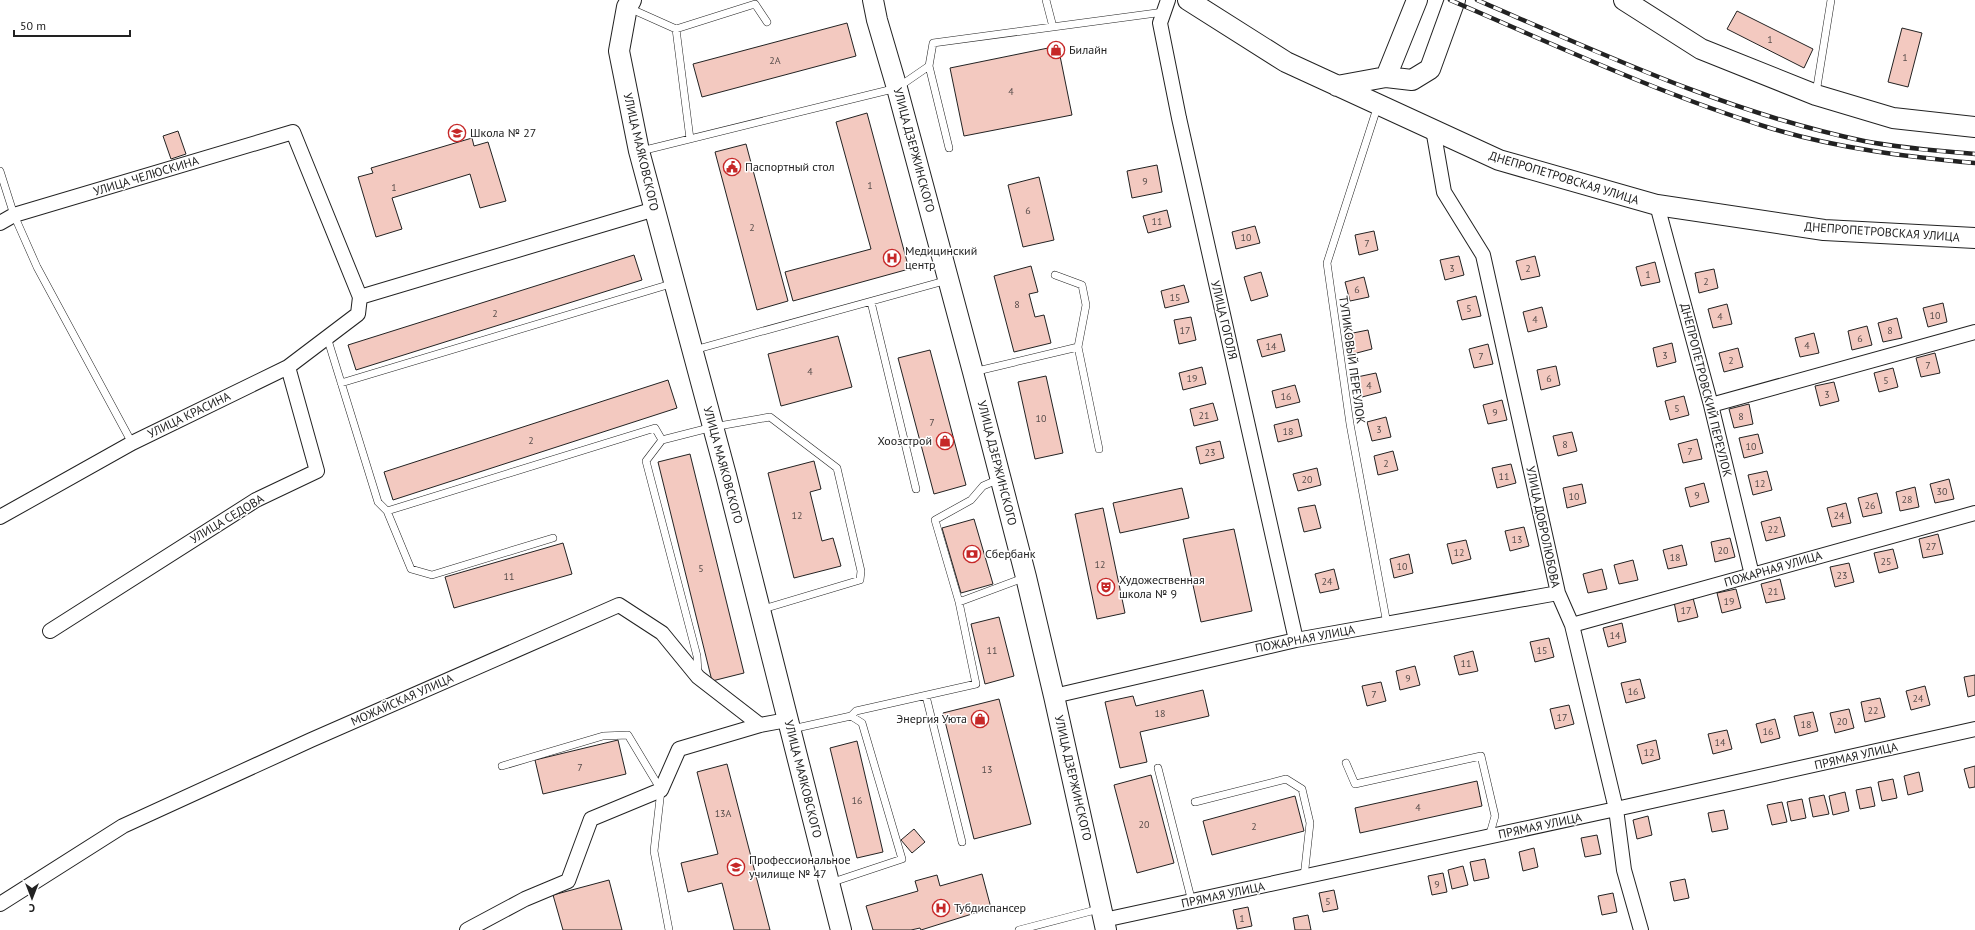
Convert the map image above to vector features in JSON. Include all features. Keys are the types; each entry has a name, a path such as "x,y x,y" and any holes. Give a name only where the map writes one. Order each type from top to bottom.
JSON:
{"main road":[{"name":"УЛИЦА ДЗЕРЖИНСКОГО","path":"873,0 877,20 897,88 973,372 1026,577 1104,919"},
{"name":"ДНЕПРОПЕТРОВСКАЯ УЛИЦА","path":"1188,0 1286,62 1499,160 1658,205 1824,230 1975,238"},
{"path":"1386,77 1417,0"},
{"path":"1337,86 1386,77 1412,80 1430,69 1455,0"},
{"path":"1624,0 1701,49 1816,95 1893,118 1975,127"},
{"name":"УЛИЦА МАЯКОВСКОГО","path":"629,4 619,51 639,151 713,427 841,930"}],"street":[{"name":"УЛИЦА ГОГОЛЯ","path":"1166,6 1160,23 1179,118 1296,640"},
{"name":"УЛИЦА ДОБРОЛЮБОВА","path":"1433,130 1444,192 1484,255 1558,594 1572,625 1616,810 1624,870 1641,930"},
{"name":"УЛИЦА ЧЕЛЮСКИНА","path":"0,223 14,215 293,132 360,297"},
{"name":"ДНЕПРОПЕТРОВСКИЙ ПЕРЕУЛОК","path":"1658,205 1711,404 1752,575"},
{"path":"360,297 655,209"},
{"name":"УЛИЦА КРАСИНА","path":"0,517 132,443 288,367 358,314 360,297"},
{"path":"1711,404 1975,332"},
{"name":"УЛИЦА СЕДОВА","path":"50,631 256,500 317,471 288,367"},
{"name":"ПОЖАРНАЯ УЛИЦА","path":"1572,625 1975,513"},
{"name":"ПОЖАРНАЯ УЛИЦА","path":"1054,696 1296,640 1558,594"},
{"name":"МОЖАЙСКАЯ УЛИЦА","path":"0,904 123,826 318,737 619,604 662,633 698,677 760,725"},
{"path":"467,930 525,899 568,881 591,819 661,790 679,749 760,725 789,725"},
{"name":"ПРЯМАЯ УЛИЦА","path":"1104,919 1192,902 1616,810 1975,729"}],"lane":[{"path":"1046,0 1053,27"},
{"path":"1816,95 1831,0"},
{"path":"629,4 676,29 755,4 767,22"},
{"path":"949,148 929,66 933,43 1053,27 1166,6"},
{"path":"676,29 690,139"},
{"path":"639,151 897,88 929,66"},
{"name":"ТУПИКОВЫЙ ПЕРЕУЛОК","path":"1378,105 1327,263 1350,424 1387,624"},
{"path":"0,171 14,215 36,267 132,443"},
{"path":"1055,275 1082,285 1086,305 1078,347 1099,449"},
{"path":"693,351 948,280"},
{"path":"341,383 674,283"},
{"path":"871,302 916,489"},
{"path":"327,338 378,502 387,511 411,569 432,575 553,538"},
{"path":"973,372 1078,347"},
{"path":"698,677 697,656 646,461 662,440 713,427 770,417 837,468 861,571 860,580 760,610"},
{"path":"387,511 655,428 662,440"},
{"path":"789,725 851,716 856,711 976,684 959,602 935,520 971,500 983,486 1000,478"},
{"path":"959,602 1026,577"},
{"path":"926,696 962,842"},
{"path":"829,883 902,860 862,723 851,716"},
{"path":"502,766 603,736 628,735 661,790 654,851 669,930"},
{"path":"1346,763 1355,784 1481,756 1494,816 1489,837"},
{"path":"1158,768 1192,902"},
{"path":"1195,802 1286,779 1302,789 1310,823 1304,877"},
{"path":"1019,930 1104,919"}],"building":[{"path":"1737,11 1813,49 1804,68 1727,29"},
{"path":"847,23 856,56 702,97 693,64"},
{"path":"1902,28 1922,33 1908,87 1888,82"},
{"path":"1058,46 1072,115 964,136 950,68"},
{"path":"867,113 909,269 793,301 785,272 871,249 836,122"},
{"path":"178,131 186,154 171,159 163,136"},
{"path":"472,138 474,146 488,142 506,201 480,208 470,174 392,198 402,229 376,237 358,177 373,173 371,168"},
{"path":"746,144 788,301 757,310 715,152"},
{"path":"1157,165 1162,192 1132,198 1127,171"},
{"path":"1039,177 1054,240 1023,247 1008,185"},
{"path":"1167,210 1171,227 1148,233 1143,216"},
{"path":"1255,226 1260,243 1236,249 1232,232"},
{"path":"1374,231 1378,250 1359,255 1355,235"},
{"path":"634,255 642,280 356,370 348,345"},
{"path":"1459,256 1464,275 1445,280 1440,260"},
{"path":"1535,256 1540,276 1521,280 1516,261"},
{"path":"1655,262 1660,282 1641,286 1636,267"},
{"path":"1031,266 1038,292 1029,294 1035,317 1044,315 1051,343 1014,352 994,276"},
{"path":"1714,269 1718,288 1699,293 1695,273"},
{"path":"1261,272 1268,296 1251,301 1244,277"},
{"path":"1364,277 1369,297 1350,301 1345,282"},
{"path":"1184,285 1189,302 1165,308 1161,291"},
{"path":"1476,296 1481,316 1462,320 1457,301"},
{"path":"1943,303 1947,322 1928,327 1923,308"},
{"path":"1727,304 1732,324 1713,328 1708,309"},
{"path":"1542,307 1547,327 1528,332 1523,312"},
{"path":"1191,317 1196,340 1179,344 1174,320"},
{"path":"1897,318 1902,338 1883,342 1878,323"},
{"path":"1867,326 1872,345 1852,350 1848,331"},
{"path":"1368,330 1372,349 1353,354 1348,334"},
{"path":"1814,333 1819,353 1800,357 1795,338"},
{"path":"1281,334 1285,351 1262,357 1257,340"},
{"path":"838,336 852,387 781,406 768,354"},
{"path":"1672,343 1676,362 1657,367 1653,348"},
{"path":"1488,344 1493,364 1474,368 1469,349"},
{"path":"1738,348 1743,367 1724,372 1719,353"},
{"path":"930,350 966,485 934,494 898,358"},
{"path":"1935,353 1940,373 1921,377 1916,358"},
{"path":"1556,366 1560,385 1541,390 1537,370"},
{"path":"1202,367 1206,384 1183,390 1179,373"},
{"path":"1893,368 1898,387 1879,392 1874,373"},
{"path":"1376,373 1381,392 1362,397 1357,377"},
{"path":"1046,376 1063,453 1035,459 1018,382"},
{"path":"668,380 677,408 393,500 384,472"},
{"path":"1834,382 1839,401 1820,406 1815,386"},
{"path":"1295,385 1300,402 1276,408 1272,391"},
{"path":"1684,396 1689,415 1670,420 1665,401"},
{"path":"1502,400 1507,420 1488,424 1483,405"},
{"path":"1213,403 1218,420 1194,426 1190,409"},
{"path":"1749,404 1753,424 1734,428 1729,409"},
{"path":"1386,417 1391,437 1372,441 1367,422"},
{"path":"1298,419 1302,436 1278,442 1274,425"},
{"path":"1572,432 1577,451 1558,456 1553,436"},
{"path":"1758,434 1763,453 1744,458 1739,438"},
{"path":"1697,439 1702,459 1683,463 1678,444"},
{"path":"1220,441 1224,458 1200,464 1196,447"},
{"path":"1393,451 1398,470 1378,475 1374,456"},
{"path":"690,454 744,673 712,681 658,462"},
{"path":"814,461 821,489 810,492 822,541 833,538 841,566 794,578 768,473"},
{"path":"1511,464 1516,483 1497,488 1492,468"},
{"path":"1317,468 1321,485 1298,491 1293,474"},
{"path":"1767,471 1772,490 1753,495 1748,475"},
{"path":"1949,479 1954,499 1935,503 1930,484"},
{"path":"1704,483 1709,502 1690,507 1685,488"},
{"path":"1582,484 1586,503 1567,508 1563,488"},
{"path":"1915,487 1919,507 1900,511 1896,492"},
{"path":"1182,488 1189,518 1120,533 1113,503"},
{"path":"1877,493 1882,513 1863,517 1858,498"},
{"path":"1846,503 1851,523 1832,527 1827,508"},
{"path":"1315,505 1321,528 1304,532 1298,508"},
{"path":"1103,508 1125,613 1097,619 1075,514"},
{"path":"1780,517 1785,536 1766,541 1761,522"},
{"path":"974,519 993,584 961,593 942,528"},
{"path":"1524,527 1529,546 1510,551 1505,531"},
{"path":"1234,529 1252,611 1201,622 1183,539"},
{"path":"1938,534 1943,554 1923,558 1919,539"},
{"path":"1730,538 1735,557 1715,562 1711,542"},
{"path":"1466,540 1471,559 1452,564 1447,544"},
{"path":"563,543 572,574 454,608 445,577"},
{"path":"1682,545 1687,565 1668,569 1663,550"},
{"path":"1893,549 1898,568 1879,573 1874,553"},
{"path":"1409,554 1413,573 1394,578 1390,559"},
{"path":"1633,560 1638,580 1619,584 1614,565"},
{"path":"1849,563 1854,582 1835,587 1830,567"},
{"path":"1334,569 1339,589 1320,593 1315,574"},
{"path":"1602,569 1607,589 1588,593 1583,574"},
{"path":"1780,579 1785,599 1766,603 1761,584"},
{"path":"1736,589 1741,608 1722,613 1717,593"},
{"path":"1693,598 1698,617 1678,622 1674,602"},
{"path":"999,617 1014,676 985,684 971,624"},
{"path":"1622,623 1626,642 1608,647 1603,628"},
{"path":"1549,638 1554,657 1535,662 1530,642"},
{"path":"1473,651 1478,671 1459,675 1454,656"},
{"path":"1415,666 1420,685 1400,690 1396,671"},
{"path":"1975,675 1975,695 1968,697 1964,677"},
{"path":"1640,679 1645,698 1626,703 1621,683"},
{"path":"1381,682 1386,701 1367,706 1362,686"},
{"path":"1925,686 1930,705 1911,710 1906,691"},
{"path":"1203,690 1209,716 1140,732 1147,762 1120,768 1105,702 1133,696 1136,706"},
{"path":"1880,698 1885,717 1865,722 1861,702"},
{"path":"999,699 1031,824 974,839 943,713"},
{"path":"1569,705 1574,724 1555,729 1550,709"},
{"path":"1849,709 1854,728 1835,733 1830,713"},
{"path":"1813,712 1818,731 1799,736 1794,716"},
{"path":"1775,719 1780,738 1761,743 1756,724"},
{"path":"1727,730 1732,749 1713,754 1708,734"},
{"path":"618,740 626,774 543,794 535,760"},
{"path":"1656,740 1660,759 1642,764 1637,745"},
{"path":"857,741 883,852 857,858 830,748"},
{"path":"727,764 770,930 734,930 722,883 688,892 681,863 718,854 697,772"},
{"path":"1975,766 1975,787 1969,788 1964,769"},
{"path":"1919,772 1923,791 1908,795 1904,776"},
{"path":"1151,775 1174,863 1137,873 1114,785"},
{"path":"1893,779 1897,798 1882,801 1878,782"},
{"path":"1477,781 1482,806 1360,833 1355,808"},
{"path":"1871,787 1875,806 1860,809 1856,790"},
{"path":"1845,792 1849,811 1833,815 1829,796"},
{"path":"1824,795 1829,814 1813,817 1809,798"},
{"path":"1295,796 1304,831 1212,855 1203,821"},
{"path":"1802,799 1806,818 1791,821 1787,802"},
{"path":"1782,802 1787,822 1772,825 1767,805"},
{"path":"1724,810 1728,829 1712,832 1708,813"},
{"path":"1648,816 1652,835 1637,839 1633,820"},
{"path":"914,829 925,842 912,853 901,840"},
{"path":"1597,835 1601,854 1585,857 1581,838"},
{"path":"1534,848 1538,867 1523,871 1519,852"},
{"path":"1485,859 1489,878 1474,881 1470,862"},
{"path":"1463,866 1468,885 1452,889 1448,870"},
{"path":"1443,873 1447,892 1432,895 1428,876"},
{"path":"982,874 991,908 921,930 920,928 911,930 873,930 866,906 918,891 915,881 937,875 940,886"},
{"path":"1685,879 1689,898 1674,901 1670,882"},
{"path":"609,880 622,930 563,930 553,895"},
{"path":"1334,890 1338,909 1323,912 1319,893"},
{"path":"1613,893 1617,912 1602,915 1598,896"},
{"path":"1248,907 1252,926 1237,929 1233,910"},
{"path":"1308,915 1311,930 1295,930 1293,918"}],"railway":[{"path":"1450,0 1648,84 1729,115 1770,128 1820,141 1872,151 1975,163"},
{"path":"1477,0 1619,61 1764,115 1864,141 1975,154"}],"place":[{"name":"Билайн","path":"1056,50"},
{"name":"Школа № 27","path":"457,133"},
{"name":"Паспортный стол","path":"732,167"},
{"name":"Медицинский центр","path":"892,258"},
{"name":"Хоозстрой","path":"945,441"},
{"name":"Сбербанк","path":"972,554"},
{"name":"Художественная школа № 9","path":"1106,587"},
{"name":"Энергия Уюта","path":"980,719"},
{"name":"Профессиональное училище № 47","path":"736,867"},
{"name":"Тубдиспансер","path":"941,908"}]}
